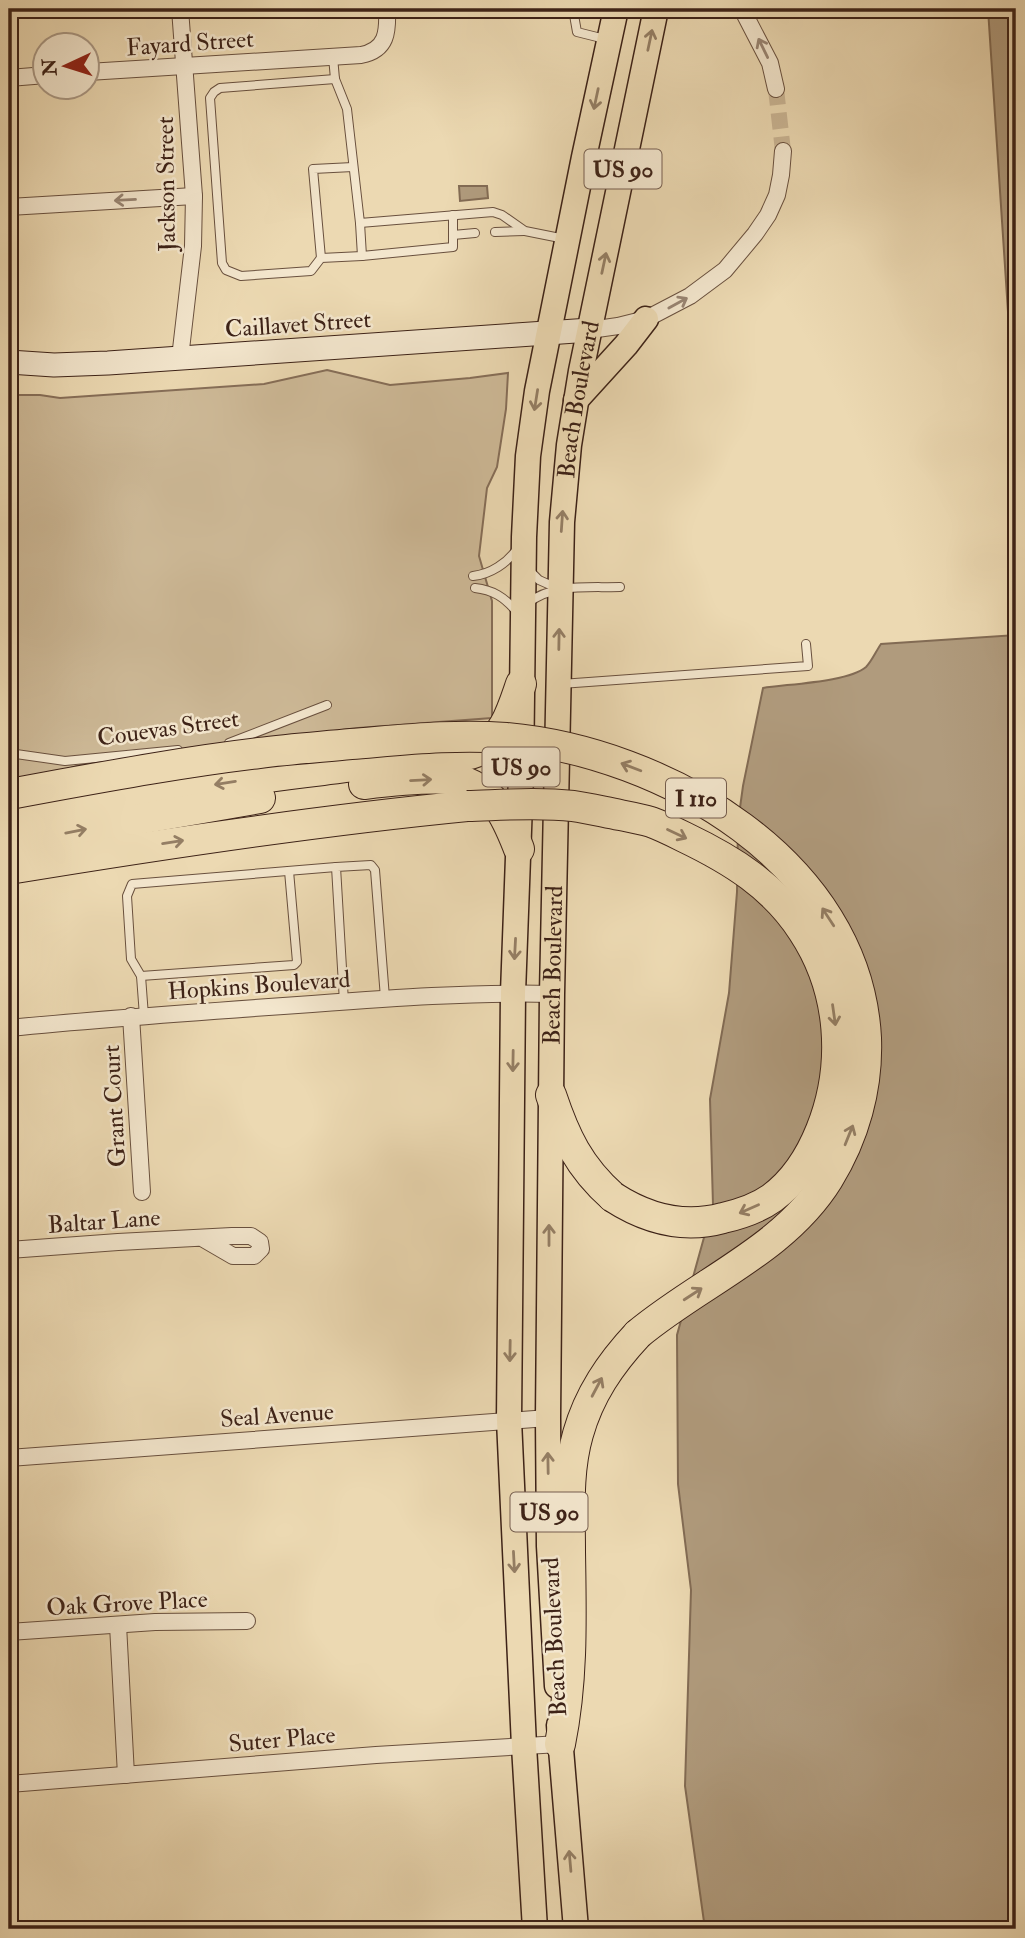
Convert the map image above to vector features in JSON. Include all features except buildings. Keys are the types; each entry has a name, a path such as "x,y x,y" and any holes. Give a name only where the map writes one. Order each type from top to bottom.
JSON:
{"highway":[{"path":"9,822 159,793 266,776 474,753 499,735 511,713 521,684"},
{"name":"I 110","path":"9,794 261,752 434,737 507,738 568,748 637,769 695,797 761,843 798,877 832,922 857,981 865,1024 862,1095 856,1119 838,1161 803,1212 761,1248 671,1308 638,1334 595,1391 572,1459 571,1655 567,1709 560,1744"},
{"path":"9,845 287,793 368,783 435,779 462,781 483,792 503,814 519,849"},
{"name":"I 110","path":"9,869 176,841 328,821 467,806 524,804 573,806 652,822 718,853 751,874 777,897 803,932 823,968 835,1012 837,1035 836,1080 816,1143 796,1174 771,1199 741,1213 699,1222 673,1222 640,1213 613,1197 587,1171 564,1131 551,1095"}],"main road":[{"name":"Beach Boulevard","path":"535,1929 509,1420 513,993 519,849 523,548 533,419 617,9"},
{"name":"Beach Boulevard","path":"576,1929 560,1744 549,1546 552,994 560,589 565,481 576,401 656,9"},
{"path":"576,401 646,319"},
{"name":"Caillavet Street","path":"9,362 68,365 590,330"}],"street":[{"name":"Jackson Street","path":"180,9 194,196 193,246 180,358"},
{"name":"Fayard Street","path":"102,71 361,55 376,50 383,43 387,32 387,9"},
{"path":"742,9 770,63 776,89"},
{"path":"9,78 32,76"},
{"path":"590,330 646,319 669,309 725,271 768,215 777,195 783,152"},
{"path":"9,207 194,196"},
{"name":"Hopkins Boulevard","path":"9,1028 385,998 552,994"},
{"name":"Grant Court","path":"137,1016 142,1192"},
{"name":"Baltar Lane","path":"9,1250 202,1238"},
{"name":"Seal Avenue","path":"9,1458 548,1418"},
{"name":"Oak Grove Place","path":"9,1632 155,1622 247,1621"},
{"path":"118,1625 126,1775"},
{"name":"Suter Place","path":"9,1784 376,1755 560,1744"}],"lane":[{"path":"566,9 576,12 577,32 610,40"},
{"path":"333,57 335,79 347,109 362,256"},
{"path":"335,79 220,88 214,92 211,98 222,263 226,270 241,276 311,271 321,258 313,169 353,167"},
{"path":"360,223 493,212 525,231"},
{"path":"321,258 453,247 453,215"},
{"path":"495,232 525,231 568,240"},
{"path":"453,235 475,233"},
{"path":"473,576 489,573 523,548 539,580 560,589"},
{"path":"475,588 489,590 522,614 531,600 560,589 620,587"},
{"path":"558,684 808,666 806,645"},
{"name":"Couevas Street","path":"222,744 234,742 327,705"},
{"name":"Couevas Street","path":"9,753 65,761 185,749"},
{"path":"137,1016 141,976 131,959 127,896 132,884 336,867 371,865 375,870 385,998"},
{"path":"336,867 344,1002"},
{"path":"141,976 294,965 297,962 289,871"}],"shaded area":[{"path":"988,9 1016,9 1016,433"},
{"path":"459,186 487,186 488,198 460,201"},
{"path":"327,370 390,385 508,373 506,409 497,467 487,488 479,556 492,601 492,718 358,728 135,756 87,763 9,782 9,395 60,398 264,384"},
{"path":"1016,635 1016,1929 705,1929 685,1786 691,1590 678,1484 677,1335 713,1205 710,1099 729,993 737,892 738,822 763,688 832,679 858,672 868,665 881,644"}],"tunnel":[{"path":"776,89 783,151"}]}
